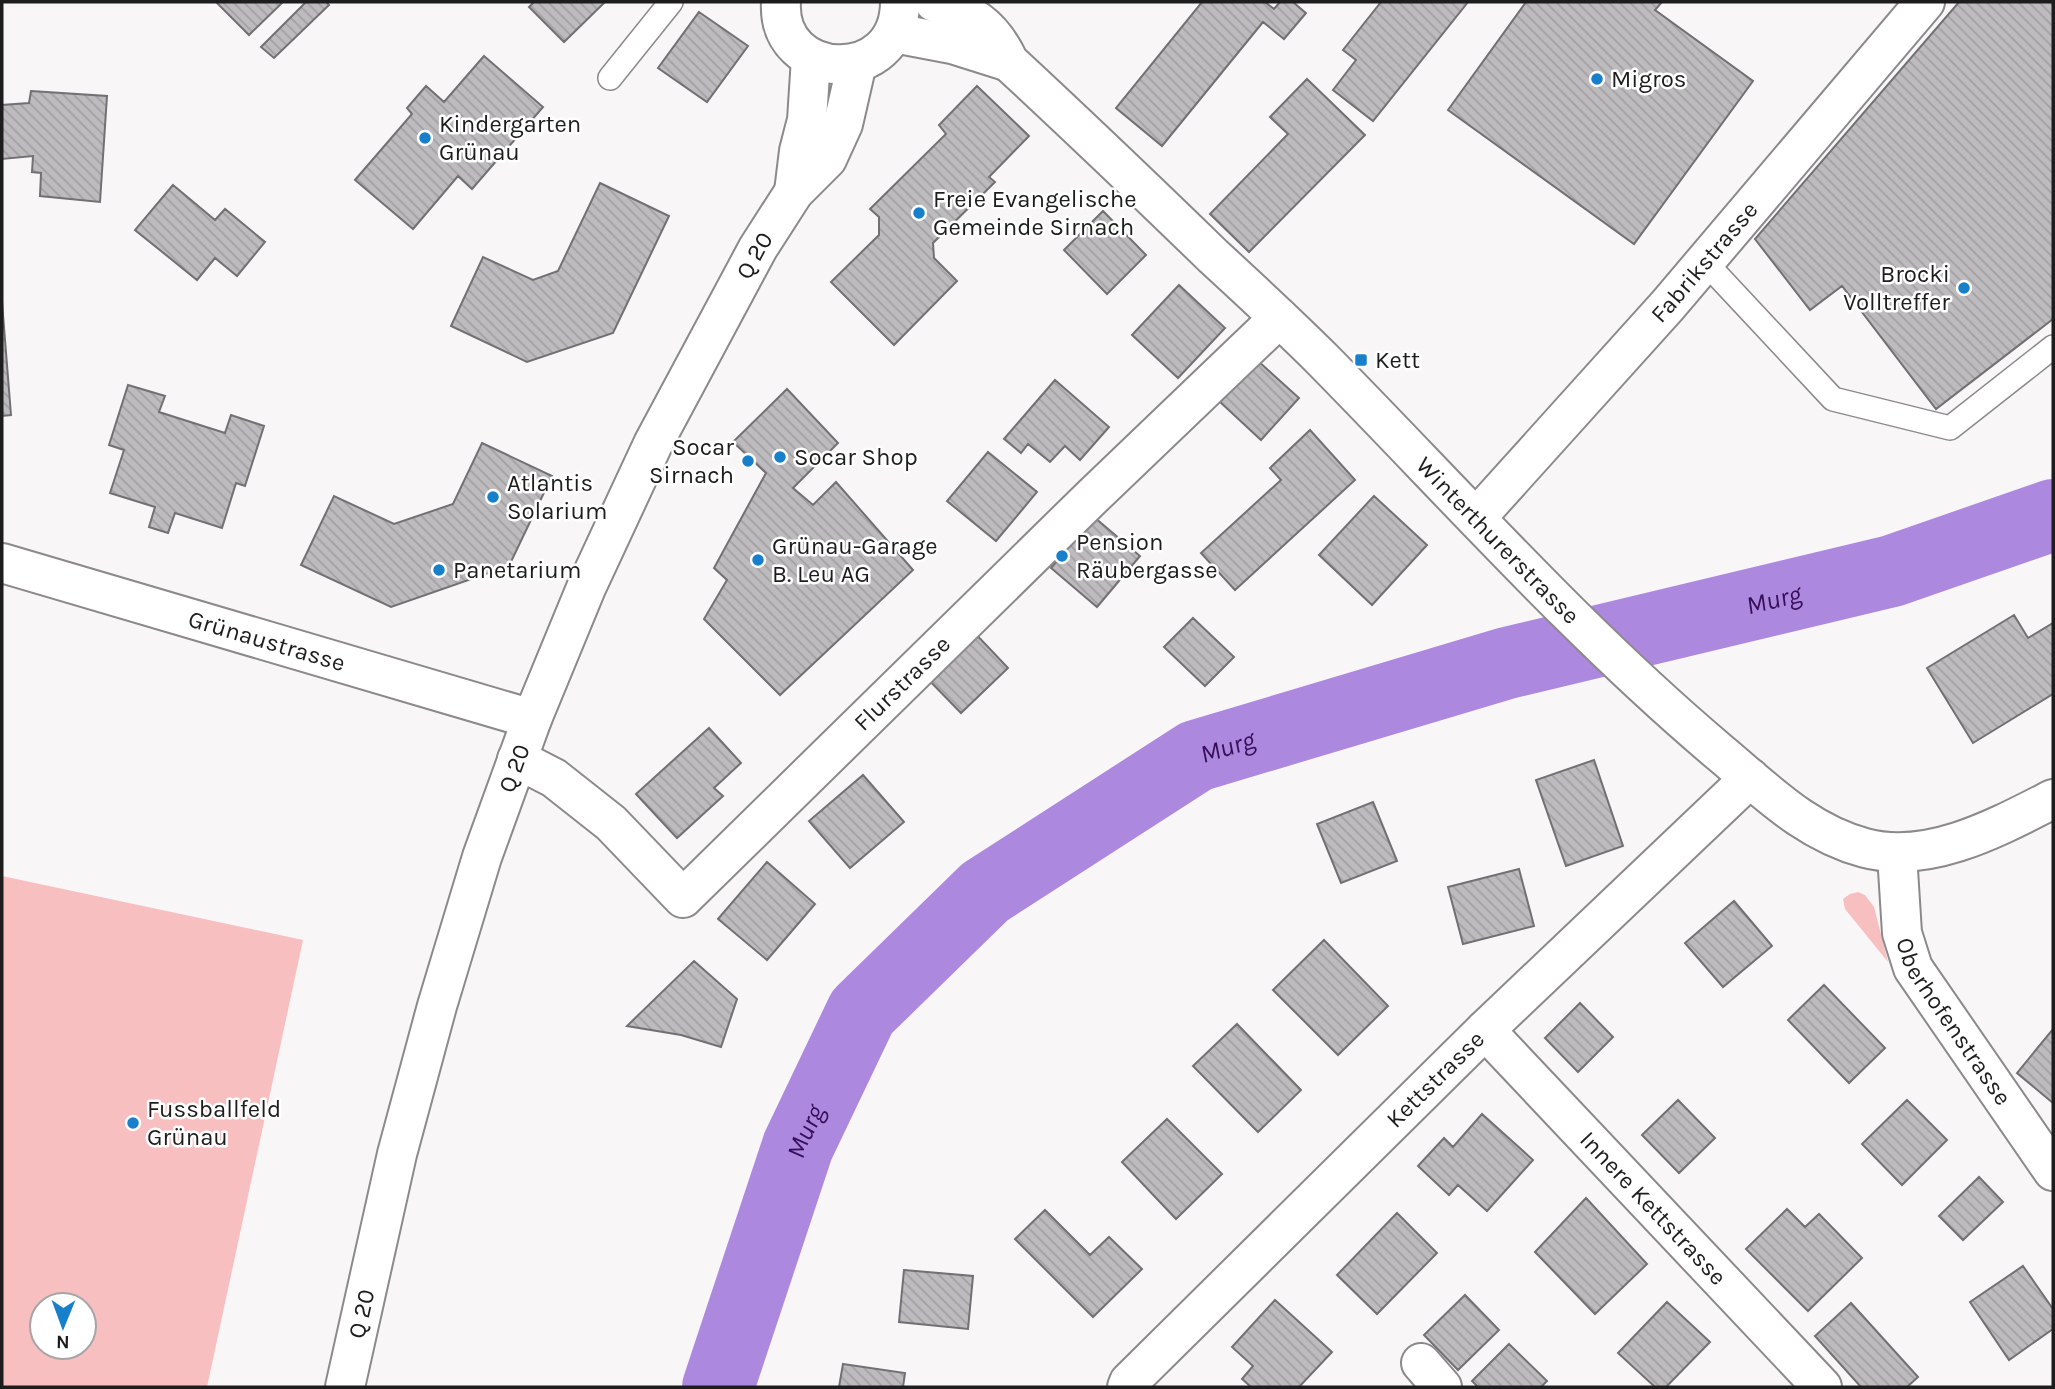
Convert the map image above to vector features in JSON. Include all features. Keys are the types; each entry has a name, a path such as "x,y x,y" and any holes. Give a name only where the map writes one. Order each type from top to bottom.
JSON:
{"street":[{"path":"781,2 786,30 796,46 811,58 841,65 872,57 884,46 897,18"},
{"name":"Winterthurerstrasse","path":"934,2 964,11 982,23 1001,43 1009,62 1279,318 1546,590 1665,706 1804,823 1867,849 1897,854 1921,851 1959,840 2007,822 2053,799"},
{"name":"Fabrikstrasse","path":"1476,518 1634,344 1926,2"},
{"name":"Winterthurerstrasse","path":"897,18 953,44 1009,62"},
{"name":"Q 20","path":"794,191 799,151 807,120 811,58"},
{"name":"Q 20","path":"345,1387 397,1154 430,1031 482,857 532,719 586,588 653,444 758,248 794,191 827,159 843,124 857,63"},
{"name":"Flurstrasse","path":"517,759 554,778 611,823 683,898 1092,497 1279,318"},
{"name":"Grünaustrasse","path":"2,563 532,719"},
{"name":"Kettstrasse","path":"1127,1387 1129,1382 1485,1030 1750,778"},
{"name":"Oberhofenstrasse","path":"1897,854 1902,933 1913,968 2053,1171"},
{"name":"Innere Kettstrasse","path":"1485,1030 1822,1387"}],"lane":[{"path":"610,78 671,2"},
{"path":"1704,262 1833,398 1950,428 2053,347"}],"shaded area":[{"name":"Fussballfeld Grünau","path":"2,876 303,940 207,1387 2,1387"},
{"path":"1858,892 1865,895 1874,907 1888,962 1845,909 1843,899"}],"building":[{"path":"216,2 283,2 249,35"},
{"path":"306,2 326,2 329,5 274,58 261,47"},
{"path":"534,2 605,2 564,42 529,7"},
{"path":"1202,2 1265,2 1274,9 1280,2 1293,2 1306,13 1284,39 1263,22 1162,146 1116,108"},
{"path":"1381,2 1468,2 1373,121 1333,90 1356,60 1343,50"},
{"path":"1526,2 1662,2 1655,10 1753,81 1634,244 1448,110"},
{"path":"1959,2 2053,2 2053,319 1936,409 1842,286 1810,310 1755,239"},
{"path":"699,12 748,46 707,102 658,68"},
{"path":"484,56 543,107 472,189 458,176 413,229 355,180 412,114 407,108 426,86 444,102"},
{"path":"1307,79 1365,135 1249,252 1210,214 1288,134 1270,117"},
{"name":"Freie Evangelische Gemeinde Sirnach","path":"977,86 1029,136 989,177 995,182 933,243 934,258 957,281 894,345 831,282 879,235 879,217 870,209 946,134 939,125"},
{"path":"31,91 107,96 100,202 40,196 41,173 32,172 33,156 2,159 2,105 29,103"},
{"path":"600,183 669,216 613,333 527,362 451,326 483,257 533,280 558,271"},
{"path":"173,185 215,220 225,209 265,242 237,276 215,258 197,280 135,230"},
{"path":"1103,211 1146,255 1107,294 1064,250"},
{"path":"1179,285 1225,328 1178,378 1132,335"},
{"path":"2,302 11,415 2,416"},
{"path":"1258,361 1299,398 1261,440 1220,402"},
{"path":"1055,380 1109,427 1080,460 1065,446 1050,462 1028,444 1021,453 1004,439"},
{"path":"128,385 165,396 159,412 225,433 231,415 264,426 245,486 236,483 222,528 175,513 168,533 149,527 155,507 110,493 124,450 109,445"},
{"path":"787,389 838,443 793,488 813,505 836,482 913,570 780,695 704,619 727,580 714,568 766,473 733,442"},
{"path":"1310,430 1355,480 1235,590 1201,553 1281,480 1270,468"},
{"path":"482,443 552,476 509,566 391,607 301,565 334,496 394,524 453,504"},
{"path":"988,452 1037,492 996,541 947,501"},
{"path":"1374,496 1427,545 1372,605 1319,555"},
{"path":"1094,517 1140,556 1097,607 1051,568"},
{"path":"2014,615 2028,638 2053,623 2053,694 1973,743 1927,668"},
{"path":"1193,618 1234,657 1205,686 1164,647"},
{"path":"970,628 1008,668 961,713 922,673"},
{"path":"709,728 741,763 714,788 723,796 677,838 636,794"},
{"path":"1594,760 1623,846 1566,866 1536,780"},
{"path":"863,775 904,822 850,868 809,821"},
{"path":"1373,802 1397,861 1341,883 1317,824"},
{"path":"767,862 815,904 767,960 718,919"},
{"path":"1519,869 1534,926 1463,944 1448,887"},
{"path":"1734,901 1772,946 1723,987 1685,943"},
{"path":"1324,940 1388,1006 1338,1055 1273,990"},
{"path":"694,961 737,999 721,1047 681,1035 627,1026"},
{"path":"1824,985 1885,1048 1849,1083 1788,1020"},
{"path":"1580,1003 1613,1037 1578,1072 1545,1038"},
{"path":"1237,1024 1301,1090 1258,1132 1193,1066"},
{"path":"2053,1029 2053,1103 2017,1073"},
{"path":"1678,1100 1715,1138 1679,1173 1642,1135"},
{"path":"1907,1100 1947,1140 1902,1185 1862,1144"},
{"path":"1482,1114 1533,1160 1487,1211 1458,1185 1449,1195 1418,1166 1444,1138 1453,1147"},
{"path":"1167,1119 1222,1174 1176,1219 1122,1162"},
{"path":"1979,1177 2003,1202 1963,1240 1939,1216"},
{"path":"1586,1198 1647,1264 1595,1314 1535,1252"},
{"path":"1787,1209 1805,1227 1819,1214 1862,1258 1808,1311 1746,1249"},
{"path":"1045,1210 1090,1255 1109,1237 1142,1269 1093,1317 1015,1239"},
{"path":"1397,1213 1437,1253 1377,1314 1337,1275"},
{"path":"2023,1266 2053,1309 2053,1329 2009,1360 1970,1302"},
{"path":"904,1270 973,1276 968,1329 899,1322"},
{"path":"1465,1295 1499,1330 1458,1370 1424,1335"},
{"path":"1275,1300 1332,1352 1299,1387 1251,1387 1242,1379 1253,1366 1232,1347"},
{"path":"1667,1302 1710,1342 1666,1387 1655,1387 1618,1353"},
{"path":"1851,1303 1918,1377 1907,1387 1861,1387 1815,1336"},
{"path":"1509,1344 1547,1381 1541,1387 1478,1387 1472,1381"},
{"path":"843,1364 905,1373 903,1387 839,1387"}],"waterway":[{"name":"Murg","path":"718,1387 798,1146 862,1012 985,892 1196,756 1507,663 1892,571 2053,515"}],"place":[{"name":"Migros","path":"1597,79"},
{"name":"Kindergarten Grünau","path":"425,138"},
{"name":"Freie Evangelische Gemeinde Sirnach","path":"919,213"},
{"name":"Brocki Volltreffer","path":"1964,288"},
{"name":"Kett","path":"1361,360"},
{"name":"Socar Shop","path":"780,457"},
{"name":"Socar Sirnach","path":"748,461"},
{"name":"Atlantis Solarium","path":"493,497"},
{"name":"Pension Räubergasse","path":"1062,556"},
{"name":"Grünau-Garage B. Leu AG","path":"758,560"},
{"name":"Panetarium","path":"439,570"},
{"name":"Fussballfeld Grünau","path":"133,1123"}]}
